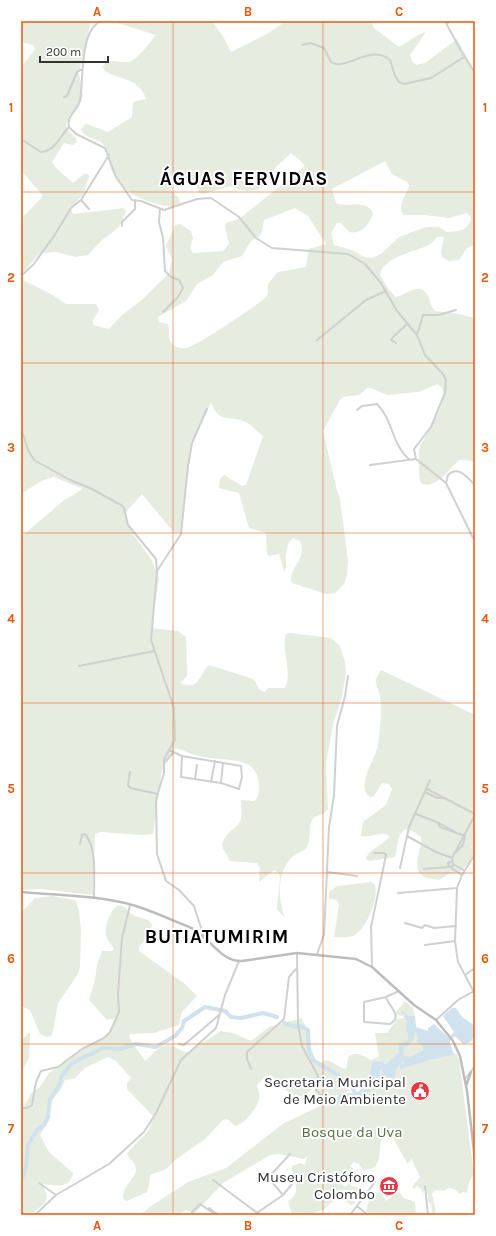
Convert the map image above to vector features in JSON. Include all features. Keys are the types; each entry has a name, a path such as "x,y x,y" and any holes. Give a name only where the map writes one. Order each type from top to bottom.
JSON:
{"street":[{"path":"101,21 95,24 91,29 82,69 80,102 68,122 69,128 76,134 105,148 109,155 116,177 132,200 142,201 160,209 170,209 197,199 211,198 239,217 256,238 272,248 305,252 334,252 348,254 356,258 373,272 407,324 417,335 429,360 443,374 447,387 431,427 414,449 416,459"},
{"path":"445,21 464,57 475,73"},
{"path":"447,24 450,21"},
{"path":"302,45 312,44 324,48 331,62 337,65 371,55 383,56 390,60 398,82 404,84 431,78 464,57"},
{"path":"64,97 67,96 77,72 82,69"},
{"path":"21,139 41,152 45,152 50,150 69,128"},
{"path":"21,276 33,265 54,236 71,208 81,200 109,155"},
{"path":"81,200 89,209"},
{"path":"122,226 122,222 135,209 135,200"},
{"path":"160,209 158,218 164,243 165,271 171,277 179,280 183,288 178,298 163,312"},
{"path":"317,340 366,300 386,291"},
{"path":"417,335 423,315 438,315 456,310"},
{"path":"396,343 391,340 392,337 407,324"},
{"path":"357,410 362,406 377,404 388,420 400,451 409,459"},
{"path":"157,572 181,534 188,466 192,443 207,409"},
{"path":"21,428 31,456 34,460 70,480 90,488 121,505 124,508 128,525 156,559 157,572 150,634 154,651 174,708 175,740 168,750 158,794 156,807 156,850 160,867 166,881 192,902 203,934"},
{"path":"370,465 416,459 446,483 475,542"},
{"path":"446,483 450,472 458,471 475,485"},
{"path":"79,666 154,651"},
{"path":"318,954 324,935 328,827 334,795 337,726 345,696 348,676"},
{"path":"168,750 173,754 182,756 241,766 242,777 238,790 221,783 180,776 182,756"},
{"path":"164,764 173,754"},
{"path":"211,782 215,761"},
{"path":"221,783 224,762"},
{"path":"195,779 197,765"},
{"path":"130,772 128,785 130,788 158,794"},
{"path":"400,868 409,827 430,780"},
{"path":"427,789 475,815 465,836 463,845 452,858 452,863 449,867"},
{"path":"425,792 437,798 443,798"},
{"path":"416,814 465,836"},
{"path":"80,844 82,835 84,834 89,838 92,847 94,898"},
{"path":"407,836 436,852 452,858"},
{"path":"372,967 371,927 386,855 384,853 374,853"},
{"path":"475,854 462,875 457,888 455,941 458,962 475,994"},
{"path":"449,867 448,863 452,863"},
{"path":"452,863 465,871"},
{"path":"424,869 449,867 462,875"},
{"path":"457,872 459,868"},
{"path":"327,872 357,876"},
{"path":"398,893 457,888"},
{"path":"21,892 94,898 130,904 192,927 203,934 226,958 239,961 297,952 354,958 372,967 416,1007 436,1020 453,1041 460,1056 466,1088 475,1160"},
{"path":"21,1108 27,1108 32,1105 36,1082 40,1071 58,1067 82,1049 104,1038 110,1032 119,1012 118,994 122,938 130,904"},
{"path":"405,923 422,928 425,925 434,928 456,926"},
{"path":"425,946 455,941"},
{"path":"297,952 298,1024 302,1046 318,1076 316,1090 320,1094"},
{"path":"35,1215 56,1195 108,1164 144,1132 165,1095 181,1060 212,1033 239,961"},
{"path":"251,1069 247,1059 247,1052 284,1019 289,977 297,968"},
{"path":"465,975 475,968"},
{"path":"386,997 395,1011 396,1016 393,1023 364,1022 364,1002 386,997 399,991"},
{"path":"436,1020 458,1000 474,991"},
{"path":"179,1044 184,1045 219,1015"},
{"path":"464,1080 475,1066"},
{"path":"466,1088 471,1072"},
{"path":"268,1178 290,1154"},
{"path":"264,1173 283,1195"},
{"path":"213,1180 258,1214"},
{"path":"350,1215 375,1182"},
{"path":"39,1183 56,1195"},
{"path":"254,1215 258,1214 283,1195 292,1184"},
{"path":"425,1186 428,1215"},
{"path":"193,1215 192,1212 200,1204 217,1215"},
{"path":"357,1206 368,1215"},
{"path":"209,1208 217,1215"}],"green space":[{"path":"21,21 91,21 79,73 83,96 79,106 69,117 66,125 77,142 73,145 64,143 52,162 55,167 73,183 84,174 88,174 89,176 84,193 71,209 73,214 124,208 126,211 119,227 101,241 88,255 76,257 56,252 40,253 21,275 21,219 43,196 21,170 21,67 35,49 33,45 21,42"},
{"path":"111,21 212,21 224,38 231,52 267,34 286,21 371,21 374,28 399,47 426,32 410,55 412,61 416,65 425,63 457,39 475,72 475,244 467,248 459,260 449,261 442,257 441,252 444,237 437,237 427,246 400,256 386,264 380,275 389,290 396,297 411,290 423,290 435,311 455,313 475,318 475,461 460,460 438,480 428,485 422,484 420,481 419,449 438,415 443,397 442,390 438,384 418,392 387,395 371,388 367,388 359,395 343,397 323,431 340,499 348,561 347,575 344,584 335,593 326,594 292,583 292,573 302,553 300,541 293,538 290,541 286,552 286,568 284,571 279,554 269,556 267,554 266,533 249,528 239,493 219,488 220,479 224,475 242,486 246,485 263,436 246,422 225,418 217,414 211,402 192,445 180,532 175,533 172,530 142,494 124,514 135,537 151,559 159,578 151,628 178,631 186,637 187,676 180,683 192,685 196,683 209,665 253,679 259,688 265,692 268,688 285,688 288,675 285,648 286,634 290,633 331,638 340,646 345,662 346,672 342,697 333,724 326,763 328,809 323,814 314,817 311,824 307,847 292,857 283,871 280,895 285,918 277,909 280,878 279,873 274,870 259,882 260,868 257,863 230,861 222,847 225,837 240,822 242,814 241,800 254,801 257,797 259,787 258,777 254,770 243,762 201,757 176,748 162,770 153,834 142,835 101,832 95,834 93,895 41,889 21,890 21,537 63,501 83,489 54,477 43,480 21,494 21,279 49,293 66,304 96,304 99,310 93,320 93,325 109,329 122,315 143,299 169,273 172,259 166,246 175,225 180,224 191,231 193,238 190,248 193,253 223,251 229,244 225,227 226,223 239,219 305,166 291,153 276,167 265,183 257,190 246,191 230,186 203,194 199,193 192,180 186,176 179,176 170,190 178,197 180,203 175,207 146,201 137,197 122,185 111,169 104,145 88,137 81,130 84,125 87,124 108,132 132,117 133,102 146,99 142,91 137,85 110,74 103,67 111,61 132,61 156,35","holes":["385,161 392,174 407,182 409,185 401,207 403,215 425,215 449,218 467,213 471,217 466,228 447,232 439,227 426,227 399,237 382,253 373,258 364,257 352,250 334,245 331,233 337,223 341,223 349,232 357,232 367,225 373,213 366,206 336,203 332,189","295,208 308,216 326,244 309,249 306,267 278,272 268,284 268,294 263,300 203,340 187,348 177,347 172,344 170,342 168,324 159,322 158,317 186,301 197,284 213,275 223,262 242,256 251,241 261,235 264,220"]},
{"path":"381,670 475,715 475,856 460,872 449,874 439,880 426,878 419,873 417,862 421,846 421,837 412,831 405,829 400,835 395,857 370,861 365,859 369,853 390,837 384,834 365,837 361,836 363,822 386,805 392,789 389,784 382,783 374,796 370,797 364,787 367,773 378,746 381,708 380,696 376,681"},
{"path":"371,882 375,885 376,891 373,906 367,921 358,933 353,936 334,937 339,905 337,900 329,899 329,892 337,886"},
{"path":"53,896 76,901 79,911 81,930 80,966 78,974 58,1003 53,1031 51,1036 47,1037 40,1034 30,1010 21,1006 21,911 25,909 35,898"},
{"name":"Bosque da Uva","path":"119,905 123,906 134,916 150,921 152,924 150,934 139,947 139,951 185,984 197,996 182,1012 179,1025 154,1033 129,1034 130,1039 145,1061 158,1049 165,1045 173,1046 182,1051 188,1052 221,1031 233,1033 251,1041 269,1027 302,1018 307,1030 308,1048 314,1058 320,1063 326,1060 346,1069 348,1057 351,1055 360,1054 371,1060 379,1057 375,1033 387,1033 397,1019 404,1018 403,1016 397,1015 396,1012 405,1001 413,1008 415,1016 412,1017 403,1013 407,1018 407,1027 413,1037 415,1032 420,1039 418,1041 423,1047 422,1051 427,1061 455,1054 457,1054 459,1059 474,1174 469,1182 467,1193 463,1192 460,1194 454,1189 449,1188 443,1191 435,1190 432,1194 436,1211 434,1214 432,1213 431,1204 428,1202 428,1194 424,1189 423,1194 421,1189 417,1186 414,1189 412,1187 420,1177 411,1158 410,1162 407,1163 393,1138 387,1136 381,1140 379,1159 375,1167 363,1171 359,1164 354,1162 350,1166 354,1170 351,1175 355,1179 354,1182 352,1183 349,1180 341,1183 345,1187 349,1183 351,1186 360,1189 359,1192 356,1191 355,1195 350,1196 355,1202 352,1206 341,1198 332,1202 326,1208 314,1212 311,1215 292,1215 288,1201 295,1193 296,1184 292,1166 300,1163 305,1165 307,1156 304,1159 279,1154 270,1155 223,1183 195,1213 186,1210 179,1215 140,1215 188,1182 226,1168 284,1123 327,1103 327,1100 320,1105 313,1088 303,1096 294,1095 285,1089 271,1075 265,1076 257,1085 259,1094 257,1106 247,1119 235,1126 227,1119 223,1120 205,1139 178,1158 166,1169 150,1175 147,1192 127,1201 124,1200 123,1196 125,1188 135,1174 136,1168 127,1153 148,1131 154,1117 127,1089 127,1083 131,1078 116,1061 108,1057 85,1068 74,1079 65,1080 61,1089 49,1104 49,1120 40,1135 49,1152 73,1173 69,1182 65,1184 43,1184 47,1197 45,1203 30,1215 21,1215 21,1106 24,1106 32,1092 39,1088 50,1072 87,1047 105,1039 116,1018 107,1020 89,1000 95,980 97,965 102,951 112,951 114,949 107,939 106,927 113,910","holes":["338,1076 340,1079 361,1088 368,1081 370,1076 375,1081 374,1085 362,1090 361,1095 356,1097 355,1100 340,1097 334,1105 337,1098 335,1096 350,1091 346,1084 336,1080"]},
{"path":"28,1033 30,1033 29,1058 21,1073 21,1042"},
{"path":"372,1191 382,1194 386,1201 399,1192 404,1198 415,1202 416,1215 371,1215 366,1211"}],"water":[{"path":"452,1008 456,1008 462,1017 475,1026 475,1033 472,1041 463,1044 455,1036 450,1040 454,1055 400,1069 400,1065 404,1063 404,1058 407,1059 423,1050 423,1047 416,1041 419,1039 415,1032 413,1040 408,1046 404,1047 403,1057 394,1065 394,1071 391,1072 389,1077 383,1075 382,1070 379,1069 375,1074 374,1085 362,1090 361,1095 356,1097 357,1100 348,1100 341,1097 339,1104 329,1105 336,1100 339,1094 354,1093 360,1090 364,1081 368,1081 369,1079 374,1061 382,1062 386,1065 399,1052 399,1044 408,1040 408,1034 406,1031 407,1021 404,1014 401,1013 401,1010 409,1016 415,1016 416,1027 428,1031 428,1028 434,1024 449,1038 454,1032 443,1016"}],"waterway":[{"path":"21,1182 26,1167 28,1145 37,1130 44,1125 48,1117 50,1099 60,1084 61,1077 72,1063 103,1048 120,1049 136,1044 156,1047 175,1036 182,1028 184,1021 205,1007 225,1011 231,1017 241,1018 263,1013 277,1017"},
{"path":"284,1023 296,1027 300,1026 308,1030 309,1050 314,1061 338,1075 340,1079 349,1083 359,1099 379,1078 377,1070 379,1068"},
{"path":"387,1074 391,1077 393,1076 394,1068 403,1058 413,1059"}],"place":[{"name":"Secretaria Municipal de Meio Ambiente","path":"420,1091"},
{"name":"Museu Cristóforo Colombo","path":"389,1186"}],"district":[{"name":"ÁGUAS FERVIDAS","path":"244,179"},
{"name":"BUTIATUMIRIM","path":"217,937"}]}
